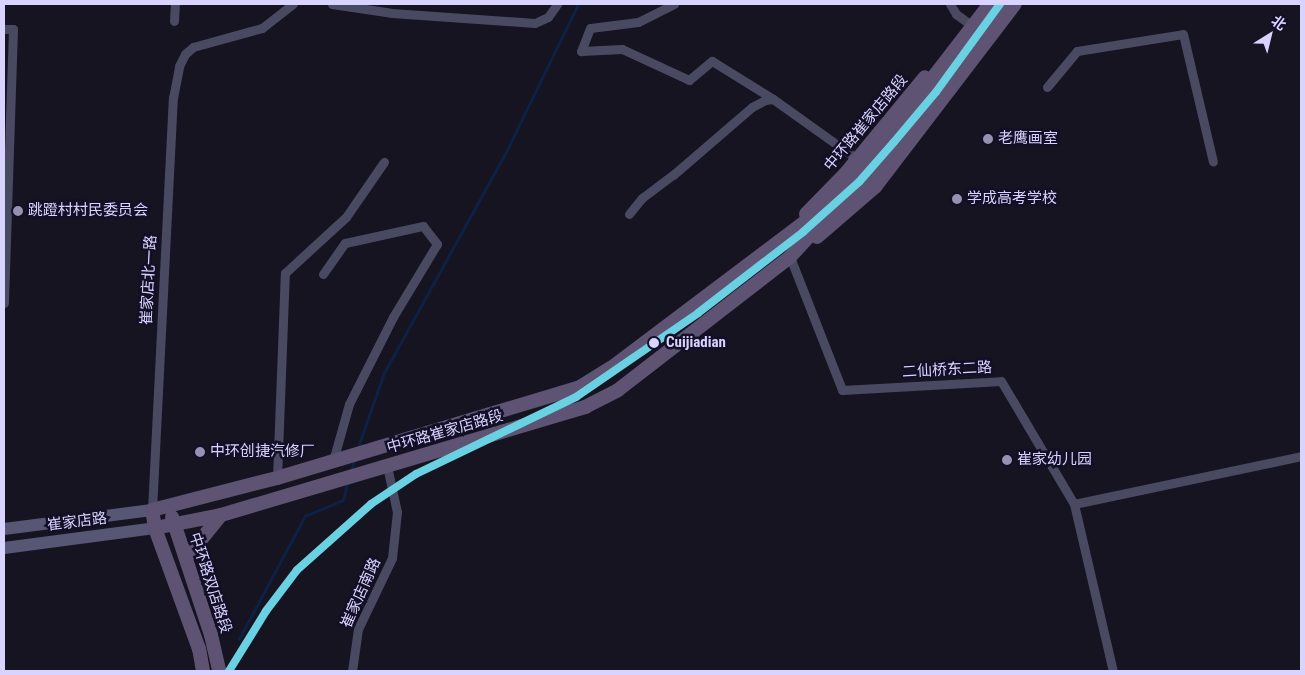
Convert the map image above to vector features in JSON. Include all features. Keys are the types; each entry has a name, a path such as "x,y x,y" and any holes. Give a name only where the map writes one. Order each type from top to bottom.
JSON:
{"main road":[{"name":"中环路崔家店路段","path":"765,254 857,159 983,4"},
{"path":"822,215 870,159 990,4"},
{"path":"822,215 858,190 1003,4"},
{"name":"中环路崔家店路段","path":"155,528 221,515 331,483 585,407 618,390 826,231 876,187 1015,4"},
{"name":"中环路崔家店路段","path":"152,510 277,478 580,387 611,368 765,254 822,215"},
{"name":"中环路崔家店路段","path":"790,257 822,215"},
{"name":"中环路双店路段","path":"170,506 174,525 211,635 219,671"},
{"name":"中环路双店路段","path":"152,510 155,528 199,649 203,671"},
{"name":"崔家店路","path":"4,529 152,510"},
{"path":"186,558 221,515"},
{"name":"崔家店路","path":"4,548 155,528"}],"street":[{"path":"174,21 175,4"},
{"name":"崔家店北一路","path":"152,510 173,98 179,66 185,54 193,48 262,28 293,4"},
{"path":"332,4 401,14 536,22 548,17 557,4"},
{"path":"674,4 638,22 590,28 581,51 622,49 689,80 712,61 773,99 857,159"},
{"path":"950,4 968,23 989,37"},
{"path":"4,29 12,29 4,303"},
{"path":"1047,87 1077,51 1183,34 1213,162"},
{"path":"629,214 642,198 673,175 752,107 773,99"},
{"path":"277,478 285,272 346,217 384,162"},
{"path":"323,274 345,243 423,226 437,244 393,317 349,404 336,460"},
{"name":"二仙桥东二路","path":"790,257 842,390 1001,380 1074,504 1113,671"},
{"path":"1074,504 1301,456"},
{"name":"崔家店南路","path":"352,671 358,629 392,558 397,512 387,466"}],"waterway":[{"path":"357,450 384,373 505,154 578,4"},
{"path":"351,471 354,460"},
{"path":"239,639 305,516 343,500 347,484"}],"transit line":[{"path":"229,671 266,611 297,570 371,504 416,474 576,397 698,313 803,232 859,182 894,142 936,92 1000,4"}],"place":[{"name":"老鹰画室","path":"988,139"},
{"name":"学成高考学校","path":"957,199"},
{"name":"跳蹬村村民委员会","path":"18,211"},
{"name":"Cuijiadian","path":"654,343"},
{"name":"中环创捷汽修厂","path":"200,452"},
{"name":"崔家幼儿园","path":"1007,460"}]}
